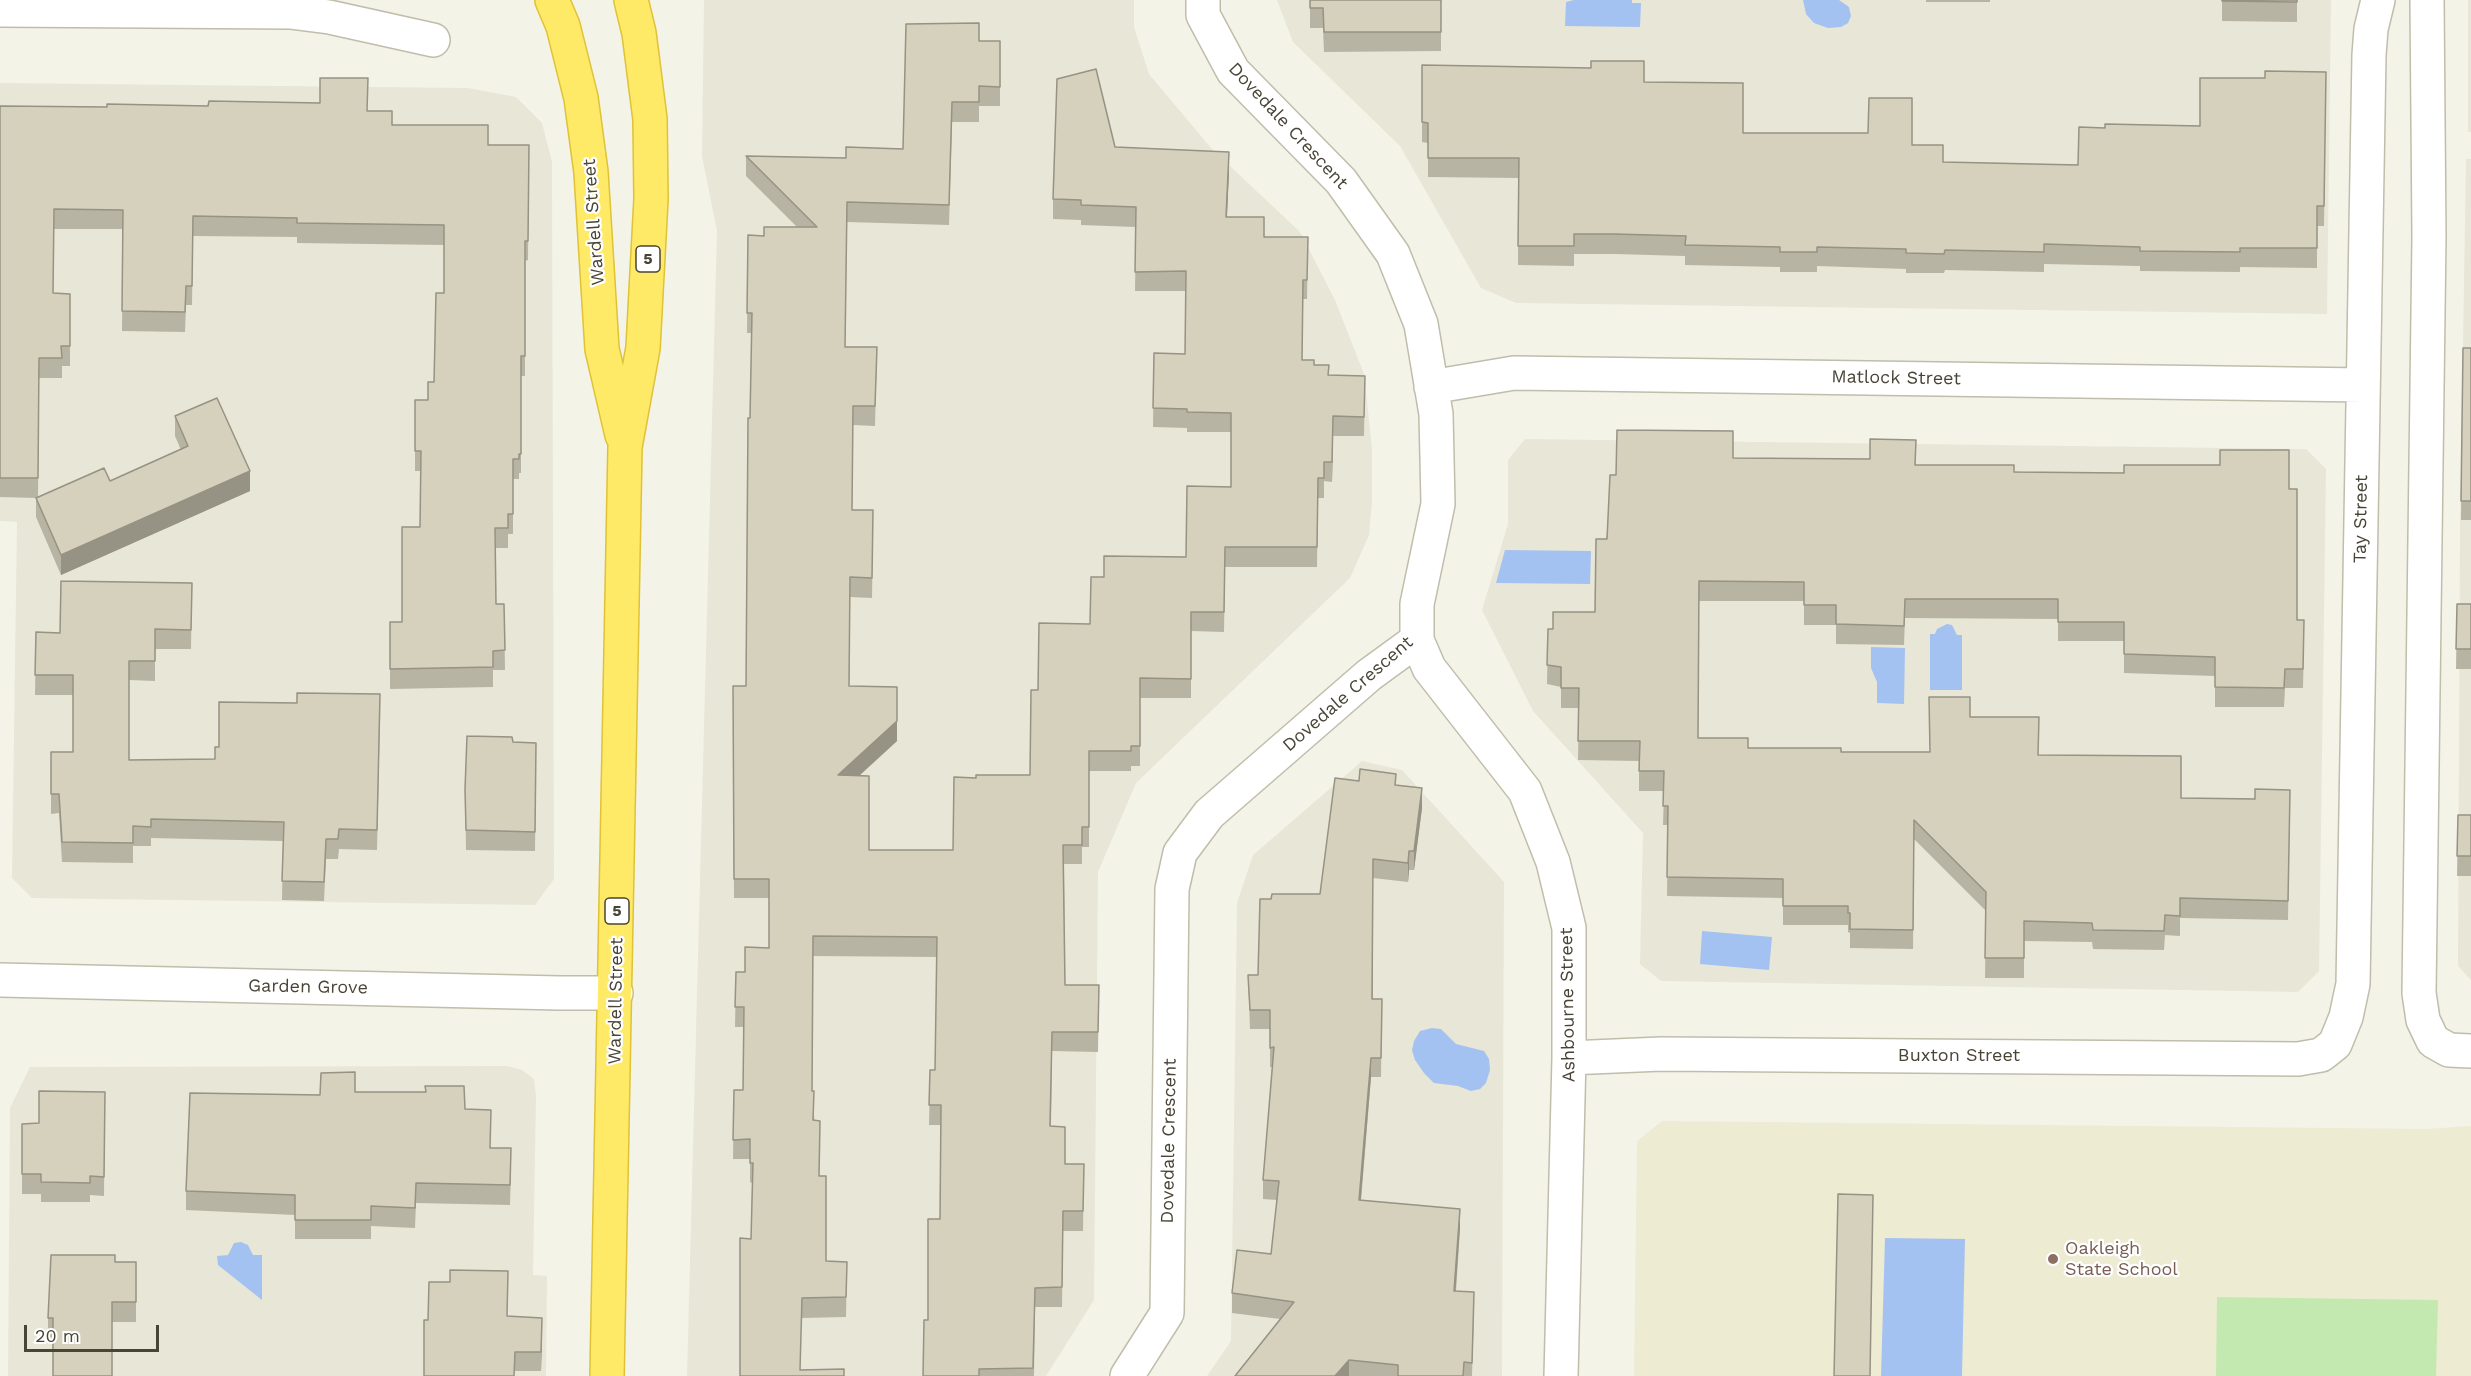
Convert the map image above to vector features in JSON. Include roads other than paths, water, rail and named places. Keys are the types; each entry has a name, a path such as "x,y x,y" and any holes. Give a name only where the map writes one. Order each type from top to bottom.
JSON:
{"highway":[{"name":"Wardell Street","path":"552,0 563,26 581,98 591,172 602,349 625,447"},
{"name":"Wardell Street","path":"607,1376 625,447 643,348 651,177 650,119 644,69 631,0"}],"street":[{"name":"Dovedale Crescent","path":"1127,1376 1167,1313 1172,889 1180,854 1209,814 1369,675 1417,640 1417,604 1438,504 1436,414 1421,324 1393,254 1341,181 1233,72 1203,15 1203,0"},
{"name":"Tay Street","path":"2339,1037 2353,984 2369,55 2371,29 2378,0"},
{"path":"2427,0 2429,225 2418,983 2422,1015 2433,1041 2444,1048 2471,1051"},
{"path":"0,10 290,12 329,17 433,40"},
{"name":"Matlock Street","path":"1431,387 1514,373 2363,385"},
{"name":"Ashbourne Street","path":"1417,640 1430,668 1525,791 1553,862 1569,928 1569,1058 1561,1376"},
{"name":"Garden Grove","path":"0,980 616,993"},
{"name":"Buxton Street","path":"1569,1058 1673,1054 2298,1059 2321,1055 2331,1048 2339,1037"}],"water":[{"path":"1632,0 1632,3 1641,3 1640,27 1565,26 1566,2"},
{"path":"1803,0 1839,0 1849,7 1851,16 1848,23 1841,27 1828,28 1814,23 1806,14"},
{"path":"1505,550 1591,551 1590,584 1496,583"},
{"path":"1947,624 1952,625 1957,635 1962,635 1962,690 1930,690 1930,634 1935,634 1937,629"},
{"path":"1871,647 1905,648 1904,704 1877,703 1877,682 1871,668"},
{"path":"1702,931 1772,937 1769,970 1700,964"},
{"path":"1432,1028 1441,1029 1456,1044 1484,1051 1489,1059 1490,1070 1486,1083 1480,1089 1471,1091 1458,1086 1434,1083 1424,1073 1415,1060 1412,1050 1420,1031"},
{"path":"1885,1238 1965,1239 1962,1376 1881,1376"},
{"path":"241,1242 248,1245 253,1255 262,1255 262,1300 218,1265 217,1256 228,1255 234,1243"}],"place":[{"name":"Oakleigh State School","path":"2053,1259"}]}
